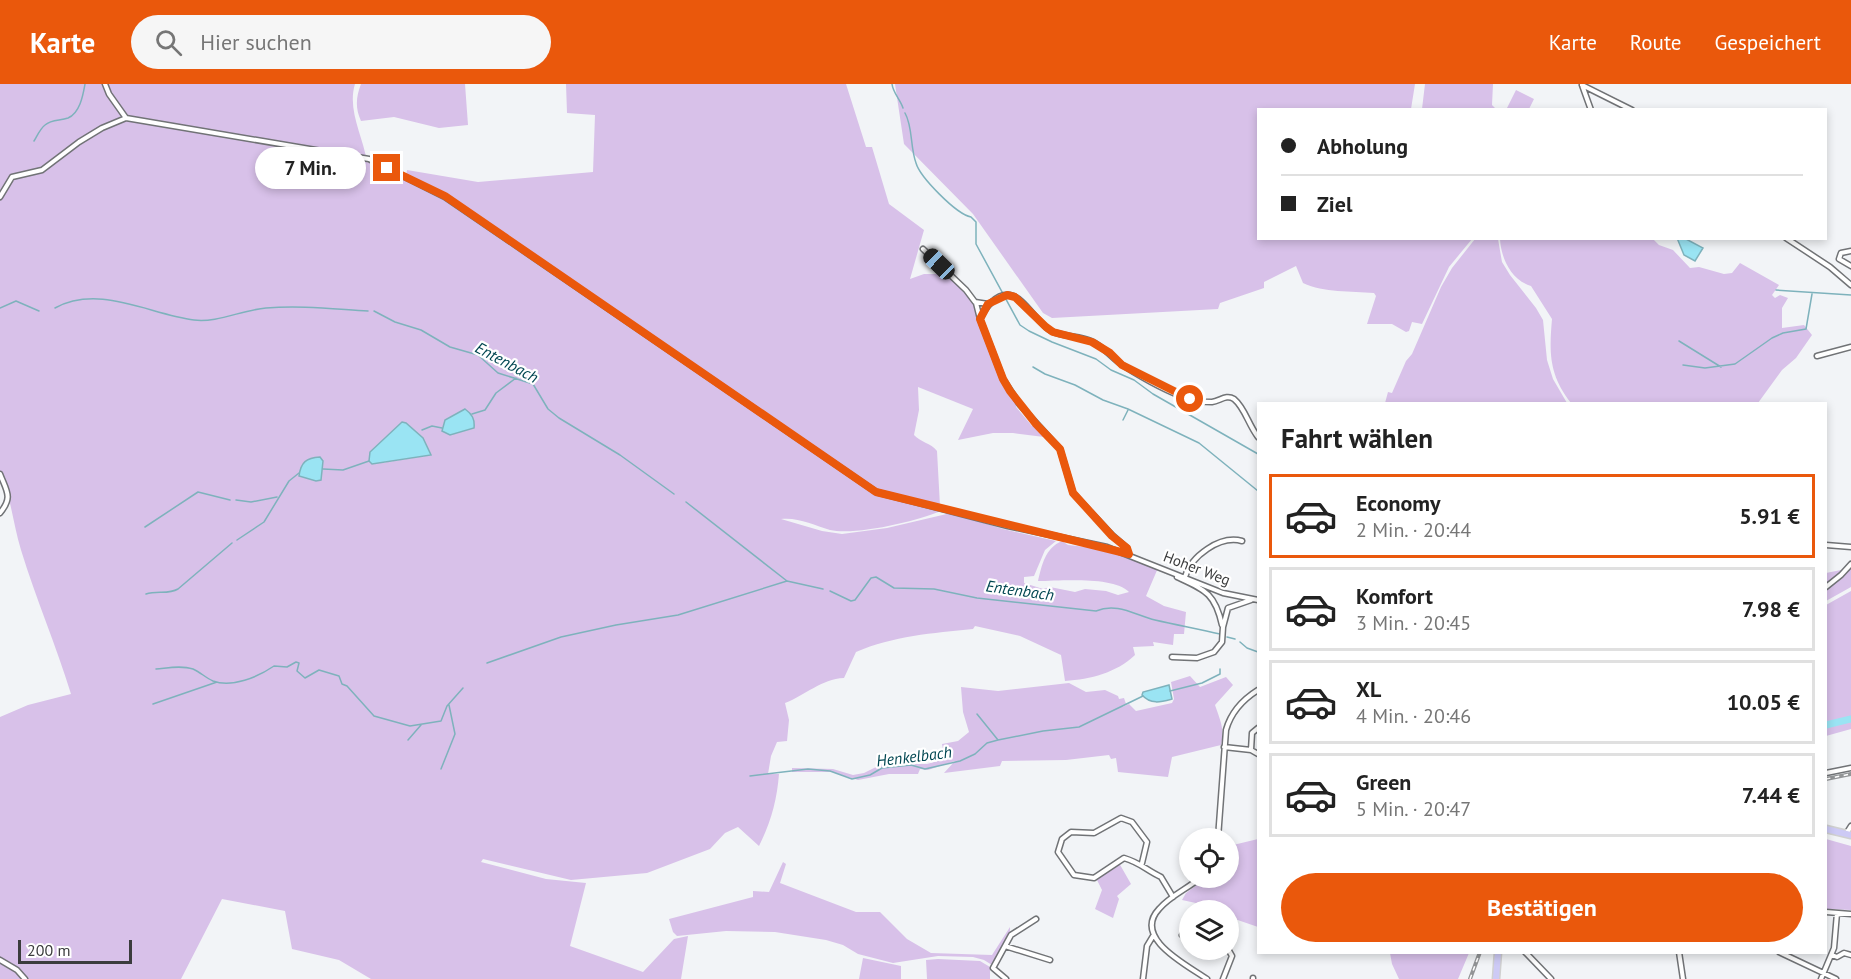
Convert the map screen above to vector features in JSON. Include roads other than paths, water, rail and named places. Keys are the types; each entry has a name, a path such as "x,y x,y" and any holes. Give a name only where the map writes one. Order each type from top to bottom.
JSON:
{"main road":[{"path":"1827,829 1848,835"},
{"path":"1496,979 1498,954"}],"street":[{"path":"105,84 109,94 126,118"},
{"path":"1582,84 1590,108"},
{"path":"1582,84 1628,108"},
{"path":"0,197 12,177 42,170 79,142 102,128 126,118 369,159 445,196 876,492 1129,554"},
{"path":"1789,240 1830,267 1851,285"},
{"path":"923,249 966,290 975,302 1003,379 1010,391 1036,424 1060,449 1073,493 1112,536 1127,548 1129,554"},
{"path":"1851,251 1841,254 1839,259 1851,266"},
{"path":"975,302 988,304 1005,296 1015,297 1053,332 1092,342 1110,353 1122,365 1190,399 1213,402 1225,397 1232,398 1244,409 1248,424 1257,436"},
{"path":"980,319 988,304"},
{"path":"1817,356 1851,347"},
{"path":"0,474 9,496 9,502 0,513"},
{"path":"1185,577 1187,570 1218,542 1234,539 1242,541"},
{"path":"1827,545 1851,547"},
{"name":"Hoher Weg","path":"1129,554 1223,593 1257,600"},
{"path":"1827,586 1851,564"},
{"path":"1172,573 1210,594 1216,602 1223,627"},
{"path":"1219,612 1257,600"},
{"path":"1172,657 1202,658 1214,652 1222,642 1228,608"},
{"path":"1219,828 1224,747 1229,718 1239,705 1257,691"},
{"path":"1251,750 1252,733 1257,729"},
{"path":"1224,747 1251,750 1257,753"},
{"path":"1827,773 1851,768"},
{"path":"1142,863 1147,842 1132,822 1121,818 1094,833 1071,832 1062,839 1058,852 1074,875 1090,878 1094,878 1124,858 1142,863 1150,873 1161,877 1173,897"},
{"path":"1848,835 1851,825"},
{"path":"1143,979 1147,946 1153,936 1153,921 1158,910 1186,888"},
{"path":"1827,912 1851,914"},
{"path":"1821,979 1832,955 1837,913"},
{"path":"1006,979 993,968 1011,935 1036,919"},
{"path":"1153,936 1159,945 1207,979"},
{"path":"1005,945 1050,960"},
{"path":"1832,955 1837,957 1844,953 1851,955"},
{"path":"1527,954 1551,979"},
{"path":"1680,954 1683,979"},
{"path":"1783,954 1836,979"},
{"path":"0,960 17,970 25,979"},
{"path":"1223,979 1230,960"}],"water":[{"path":"1678,240 1688,240 1703,248 1695,261 1684,255"},
{"path":"465,409 472,417 474,428 450,435 442,431 445,420"},
{"path":"402,422 423,438 431,455 372,464 369,461 370,452"},
{"path":"320,457 323,461 321,480 316,481 299,476 305,462 311,458"},
{"path":"1169,685 1172,699 1160,702 1142,695 1143,692"}],"waterway":[{"path":"34,141 48,123 72,116 80,103 85,84"},
{"path":"892,84 903,108"},
{"path":"905,113 914,157 919,169 948,202 976,222 976,244 1020,325 1052,342 1096,359 1111,370 1134,380 1153,394 1257,453"},
{"path":"1776,290 1851,295"},
{"path":"1683,365 1705,368 1735,364 1772,338 1783,333 1806,329 1812,294"},
{"name":"Entenbach","path":"55,308 72,301 106,300 194,320 221,318 257,309 279,307 368,311"},
{"name":"Entenbach","path":"0,308 16,301 39,311"},
{"name":"Entenbach","path":"374,311 395,322 421,330 450,347 478,355 498,373 533,384 548,409 559,418 620,455 674,494"},
{"path":"1679,341 1721,367"},
{"path":"1033,367 1199,443 1257,490"},
{"path":"472,414 485,410 496,393 516,378"},
{"path":"1123,420 1128,410"},
{"path":"422,430 432,426 442,428"},
{"path":"323,469 343,470 369,461"},
{"path":"237,540 264,522 289,481 299,473"},
{"path":"145,527 198,492 230,500"},
{"path":"236,500 251,502 277,497"},
{"name":"Entenbach","path":"686,502 787,581 823,589"},
{"path":"146,594 178,589 232,543"},
{"name":"Entenbach","path":"830,591 851,601 855,600 871,578 876,577 894,588 934,589 977,598 1096,611 1111,608 1126,610 1155,620 1220,634"},
{"path":"487,663 561,637 678,615 787,581"},
{"name":"Entenbach","path":"1227,637 1235,639"},
{"name":"Entenbach","path":"1240,642 1257,652"},
{"path":"156,669 188,668 196,670 213,681 228,683 253,677 274,666 287,667 296,662 299,663 297,671 305,678 319,670 339,676 342,684 347,686 374,716 410,726 441,721 447,706 463,688"},
{"name":"Henkelbach","path":"1170,691 1202,683 1220,674 1220,669"},
{"path":"153,704 217,682"},
{"name":"Henkelbach","path":"750,776 808,769 830,771 852,779 870,775 882,768 911,765 925,769 960,761 975,754 987,743 1043,731 1079,727 1143,696"},
{"path":"441,769 455,734 449,705"},
{"path":"977,714 998,740"},
{"path":"1827,725 1851,719"},
{"path":"408,740 421,725"}],"railway":[{"path":"1827,779 1851,774"},
{"path":"1470,979 1479,954"}]}
